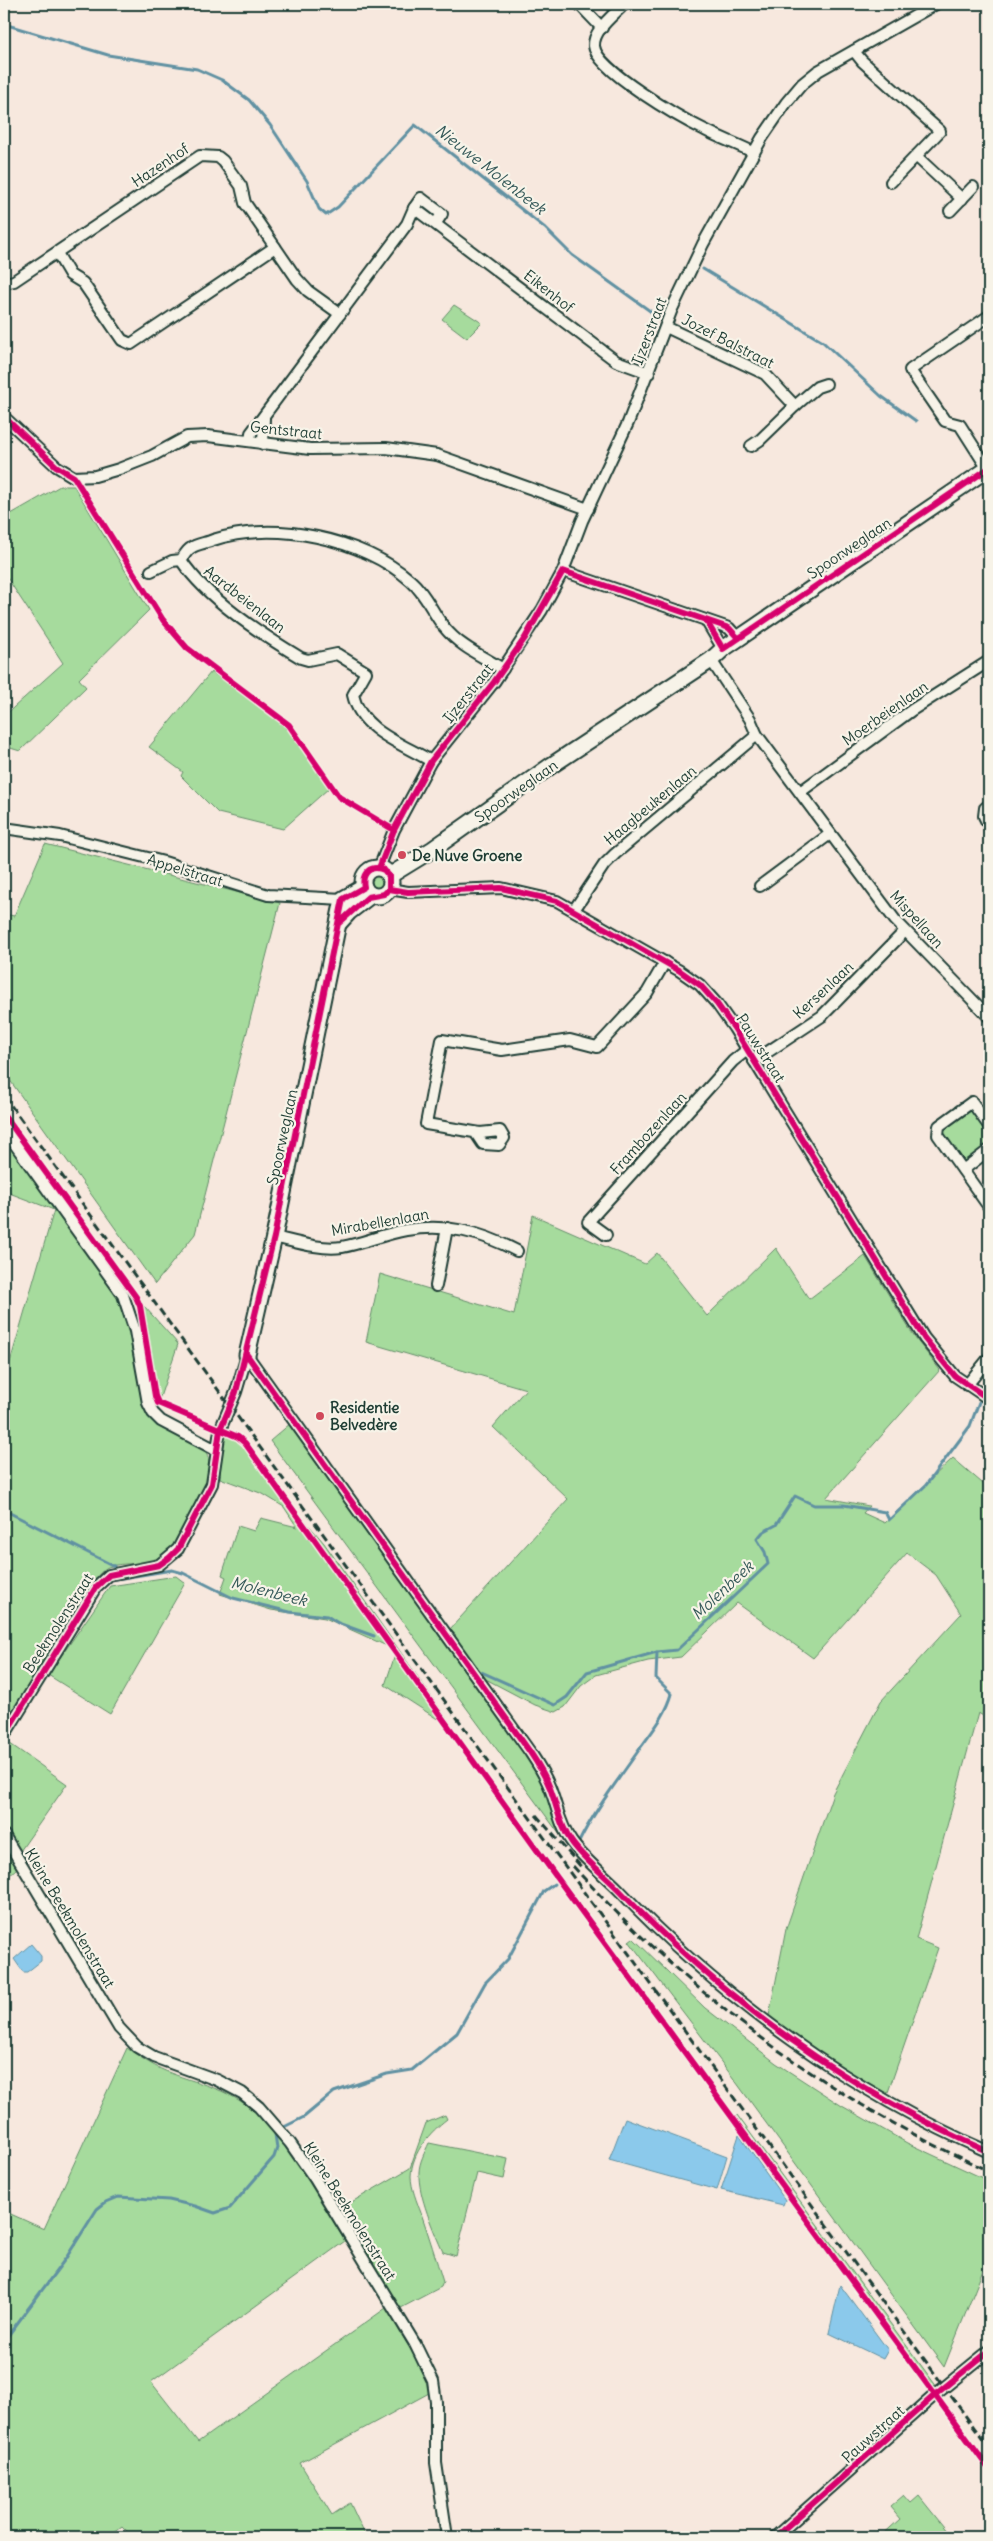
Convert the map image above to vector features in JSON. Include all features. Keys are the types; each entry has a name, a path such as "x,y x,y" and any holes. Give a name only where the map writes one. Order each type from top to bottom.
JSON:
{"street":[{"path":"579,4 602,28"},
{"path":"624,4 597,34 594,47 605,64 630,85 679,115 705,130 753,152"},
{"name":"Ijzerstraat","path":"386,878 394,830 431,761 525,638 563,571 588,509 628,423 666,327 699,252 753,152 786,103 802,84 818,71 936,4"},
{"path":"854,51 862,61 940,131 891,182"},
{"name":"Hazenhof","path":"4,283 14,281 200,156 205,155 218,157 223,161 241,186 245,203 308,291 340,314"},
{"path":"916,156 962,199"},
{"path":"950,211 973,187"},
{"name":"Eikenhof","path":"250,441 251,433 407,224 414,208 616,360 649,373"},
{"path":"57,253 70,275 84,283 122,340 131,344 275,247"},
{"path":"989,316 910,370 945,421 960,425 989,469"},
{"name":"Jozef Balstraat","path":"666,327 765,374 795,406"},
{"path":"751,446 760,440 817,387 826,384"},
{"name":"Gentstraat","path":"4,418 56,466 74,477 94,476 136,464 187,437 208,436 310,449 410,450 438,455 588,509"},
{"path":"264,418 264,444"},
{"name":"Spoorweglaan","path":"386,878 367,871 362,880 368,891 378,896 386,878 433,849 552,765 711,660 738,638 989,469"},
{"name":"Aardbeienlaan","path":"151,571 172,561 181,560 191,548 223,537 254,532 314,536 364,553 410,580 424,594 444,627 460,645 503,669"},
{"name":"Aardbeienlaan","path":"181,560 192,576 249,624 301,658 308,660 337,654 366,672 353,695 354,702 372,728 431,761"},
{"path":"563,571 729,628 738,638"},
{"path":"707,622 723,649"},
{"name":"Mispellaan","path":"711,660 750,719 757,734 904,932 989,1017"},
{"name":"Moerbeienlaan","path":"800,792 912,710 989,661"},
{"name":"Haagbeukenlaan","path":"574,910 604,865 615,854 757,734"},
{"path":"989,805 985,808 984,816 989,826"},
{"name":"Appelstraat","path":"4,828 44,833 164,862 268,895 343,899"},
{"path":"760,886 830,834"},
{"name":"Pauwstraat","path":"386,878 408,892 501,888 539,896 574,910 665,962 700,985 717,1004 754,1061 924,1338 944,1365 967,1385 989,1399"},
{"path":"343,899 368,891"},
{"name":"Spoorweglaan","path":"339,923 368,891"},
{"name":"Spoorweglaan","path":"233,1401 274,1237 343,899"},
{"name":"Kersenlaan","path":"754,1061 822,1016 904,932"},
{"path":"475,1132 426,1124 442,1040 502,1050 570,1040 597,1047 648,993 665,962"},
{"name":"Frambozenlaan","path":"606,1235 588,1222 733,1061 747,1050"},
{"path":"989,1126 972,1102 939,1126 938,1135 989,1207"},
{"path":"4,1129 123,1295 136,1331 148,1402 153,1413 161,1421 216,1450"},
{"path":"963,1170 989,1150"},
{"path":"436,1286 447,1228"},
{"name":"Mirabellenlaan","path":"274,1237 315,1246 341,1247 405,1230 447,1228 483,1235 517,1251"},
{"path":"246,1355 530,1752 546,1779 564,1829 585,1857 678,1948 724,1988 789,2037 893,2104 989,2152"},
{"path":"967,1385 989,1358"},
{"name":"Beekmolenstraat","path":"4,1736 96,1587 109,1575 159,1565 178,1549 212,1484 220,1430 233,1401"},
{"name":"Kleine Beekmolenstraat","path":"4,1835 119,2028 137,2047 154,2057 217,2080 242,2093 260,2106 290,2143 315,2179 415,2344 433,2381 436,2402 436,2463 447,2537"},
{"name":"Pauwstraat","path":"775,2537 936,2394 989,2351"}],"green space":[{"path":"454,305 482,323 467,338 442,319"},
{"path":"60,486 74,486 149,610 79,679 86,687 20,751 4,746 4,716 63,663 4,573 4,518"},
{"path":"211,672 249,697 290,729 329,788 283,829 218,813 181,776 183,772 149,747"},
{"path":"45,844 280,903 195,1234 155,1284 4,1072 4,914 14,916"},
{"path":"374,874 380,874 385,879 383,888 374,890 369,885 369,879"},
{"path":"968,1110 972,1110 989,1133 989,1146 966,1162 962,1161 941,1133 942,1129"},
{"path":"4,1136 124,1307 145,1411 159,1424 203,1448 208,1458 209,1472 198,1506 179,1539 169,1551 154,1561 108,1567 94,1580 8,1718 4,1715 4,1383 54,1210 4,1191"},
{"path":"533,1215 645,1264 657,1253 707,1316 776,1248 809,1299 865,1256 915,1338 940,1370 826,1498 869,1506 863,1513 885,1523 953,1458 989,1489 989,1719 978,1713 916,1939 938,1948 886,2098 768,2021 786,1929 833,1793 881,1701 961,1614 936,1575 907,1553 813,1658 737,1603 681,1657 648,1661 596,1675 581,1686 565,1707 556,1712 535,1705 478,1675 451,1639 456,1635 450,1629 568,1499 493,1427 526,1389 366,1342 380,1274 514,1315"},
{"path":"136,1297 178,1344 158,1403"},
{"path":"291,1423 526,1755 542,1781 560,1835 270,1441"},
{"path":"225,1435 238,1441 324,1543 456,1731 385,1685 396,1652 389,1647 325,1618 271,1610 220,1594 226,1577 222,1575 238,1526 254,1531 261,1518 297,1527 284,1507 263,1494 220,1478 222,1444"},
{"path":"176,1576 185,1583 110,1714 48,1675 110,1586"},
{"path":"6,1741 67,1784 18,1854 4,1831 4,1745"},
{"path":"4,1847 17,1868 4,1880"},
{"path":"633,1938 705,2008 776,2063 842,2106 907,2143 989,2181 989,2255 944,2367 731,2075 629,1941"},
{"path":"127,2048 161,2069 222,2091 252,2109 267,2124 297,2163 345,2241 151,2382 198,2442 386,2308 426,2376 429,2393 300,2463 332,2515 350,2503 366,2537 133,2537 122,2526 108,2537 85,2537 81,2531 74,2537 4,2537 4,2211 44,2229"},
{"path":"445,2115 447,2119 428,2136 418,2151 411,2176 414,2195 443,2282 441,2287 401,2308 396,2308 338,2210 410,2168 426,2123"},
{"path":"737,2115 937,2387 928,2388 827,2253 828,2250 734,2122"},
{"path":"429,2143 508,2159 504,2179 477,2173 456,2256 443,2252 427,2213 421,2192 419,2169 422,2157"},
{"path":"904,2495 911,2503 919,2496 952,2537 880,2537 900,2519 890,2507"}],"water":[{"path":"31,1944 41,1956 41,1961 27,1972 23,1972 14,1959"},
{"path":"625,2118 727,2156 717,2190 609,2160"},
{"path":"739,2135 785,2200 783,2205 721,2190"},
{"path":"840,2285 888,2350 883,2359 829,2333"}],"waterway":[{"name":"Nieuwe Molenbeek","path":"4,24 108,55 197,69 222,80 249,100 270,125 307,181 319,209 326,215 338,207 415,125 545,228 572,255 657,316"},
{"name":"Nieuwe Molenbeek","path":"703,269 823,342 881,396 916,421"},
{"name":"Molenbeek","path":"477,1670 555,1705 567,1697 587,1672 657,1652 677,1650 768,1564 765,1552 757,1539 763,1532 776,1525 795,1496 814,1505 844,1505 885,1512 889,1520 926,1485 970,1426 979,1402"},
{"name":"Molenbeek","path":"4,1510 114,1566 116,1579 172,1570 183,1573 233,1598 290,1612 327,1616 338,1623 374,1636"},
{"path":"578,1844 600,1806 659,1722 669,1702 672,1694 656,1678 657,1652"},
{"path":"284,2127 304,2117 334,2092 387,2074 412,2070 457,2033 485,1983 508,1959 544,1891 554,1884"},
{"path":"4,2341 66,2258 97,2209 106,2202 118,2197 169,2200 215,2213 230,2208 274,2157 277,2148 275,2134"}],"railway":[{"path":"4,1096 989,2448"},
{"path":"536,1815 582,1868"},
{"path":"573,1866 618,1914 665,1959 765,2041 818,2078 873,2112 930,2143 989,2171"}],"cycle path":[{"path":"4,417 56,466 74,477 163,620 187,648 289,725 339,797 394,830"},
{"path":"707,622 723,649 989,468"},
{"path":"379,868 394,830 431,761 494,682 525,638 563,571 729,628 738,638"},
{"path":"4,1736 96,1587 109,1575 159,1565 169,1558 178,1549 212,1484 220,1430 236,1392 274,1237 343,899 364,887 363,882 368,871 375,868 384,870 389,876 389,889 384,894 368,897 339,923"},
{"path":"389,889 408,892 501,888 557,901 680,971 700,985 717,1004 734,1028 924,1338 955,1376 989,1399"},
{"path":"4,1115 136,1297 140,1306 155,1396 158,1403 238,1437 245,1443 542,1857 989,2469"},
{"path":"247,1355 530,1752 548,1783 564,1829 582,1855 703,1970 792,2040 839,2072 888,2101 938,2128 989,2152"},
{"path":"775,2537 936,2394 989,2351"}],"place":[{"name":"De Nuve Groene","path":"402,855"},
{"name":"Residentie Belvedère","path":"320,1416"}]}
